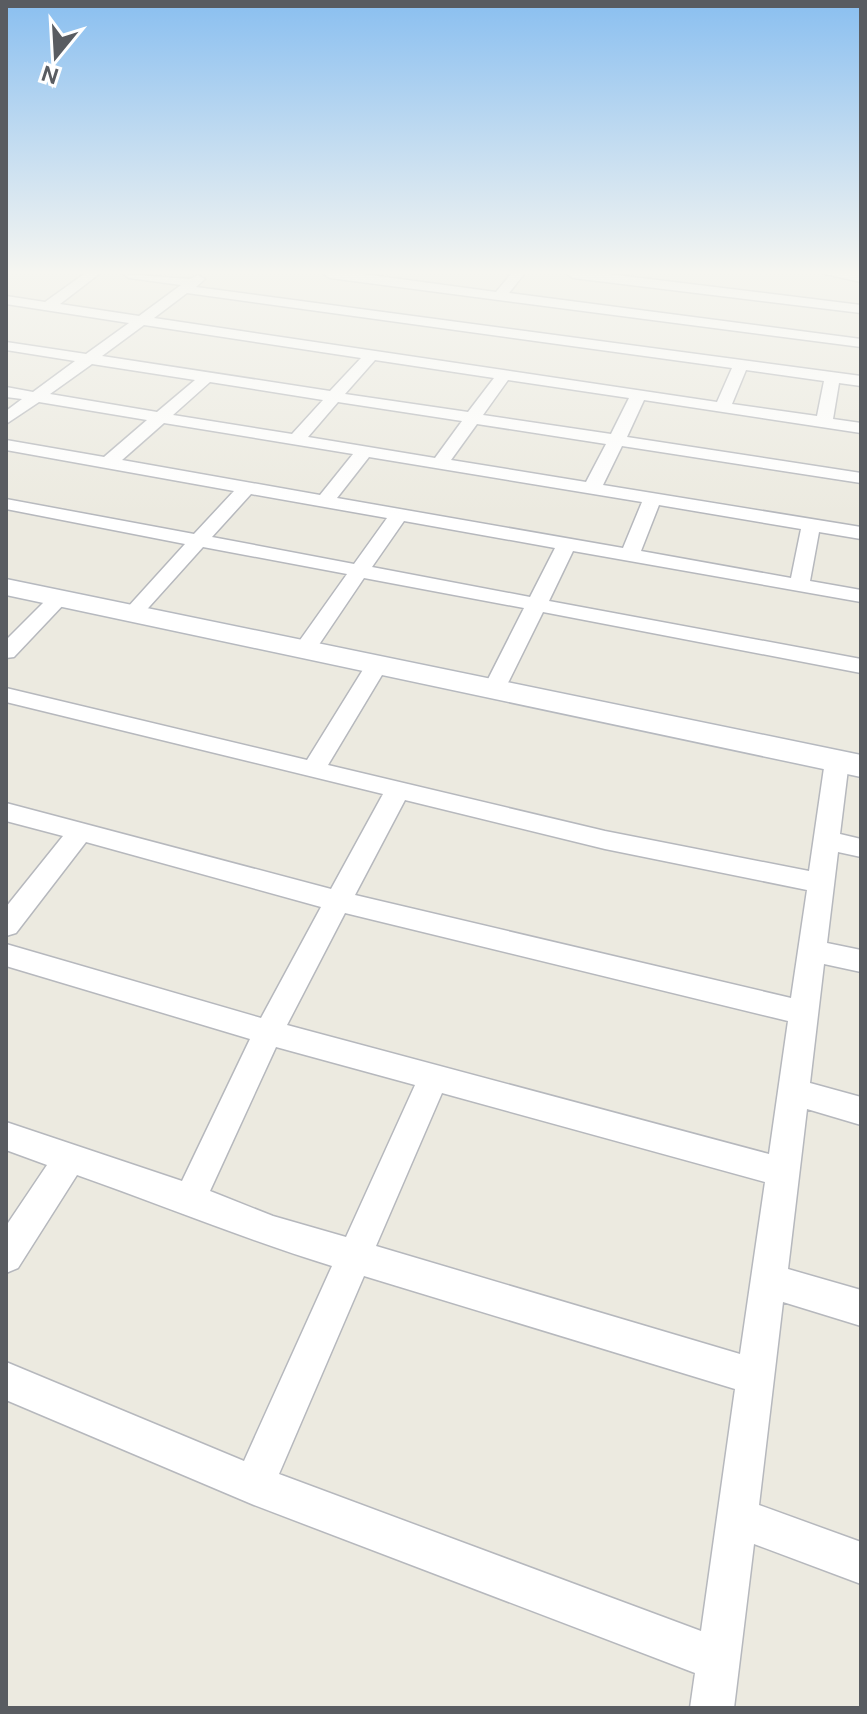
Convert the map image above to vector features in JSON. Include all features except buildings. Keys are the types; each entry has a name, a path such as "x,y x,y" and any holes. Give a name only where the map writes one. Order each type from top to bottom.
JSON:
{"street":[{"path":"56,354 861,478"},
{"path":"6,419 94,354"},
{"path":"296,440 333,396 381,354"},
{"path":"440,463 528,354"},
{"path":"556,354 639,395 861,428"},
{"path":"638,354 741,364 784,354"},
{"path":"795,354 832,377 861,381"},
{"path":"722,408 741,364"},
{"path":"108,463 207,377"},
{"path":"824,423 832,377"},
{"path":"6,392 861,533"},
{"path":"592,489 639,395"},
{"path":"6,445 861,596"},
{"path":"325,501 365,451"},
{"path":"134,612 247,487"},
{"path":"630,555 652,499"},
{"path":"6,504 861,666"},
{"path":"304,650 399,514"},
{"path":"799,585 811,525"},
{"path":"494,689 539,605 567,544"},
{"path":"6,587 849,764 825,840 712,1708"},
{"path":"6,652 59,598"},
{"path":"314,768 377,665"},
{"path":"6,695 605,840 819,883"},
{"path":"190,1199 268,1032 398,789"},
{"path":"6,812 338,901 804,1013"},
{"path":"6,926 80,832"},
{"path":"825,840 861,848"},
{"path":"811,950 861,961"},
{"path":"6,955 268,1032 782,1172"},
{"path":"254,1485 434,1076"},
{"path":"793,1091 861,1111"},
{"path":"6,1136 190,1199 273,1232 756,1377"},
{"path":"6,1256 71,1157"},
{"path":"768,1280 861,1308"},
{"path":"6,1381 254,1485 719,1660"},
{"path":"738,1518 861,1563"}]}
